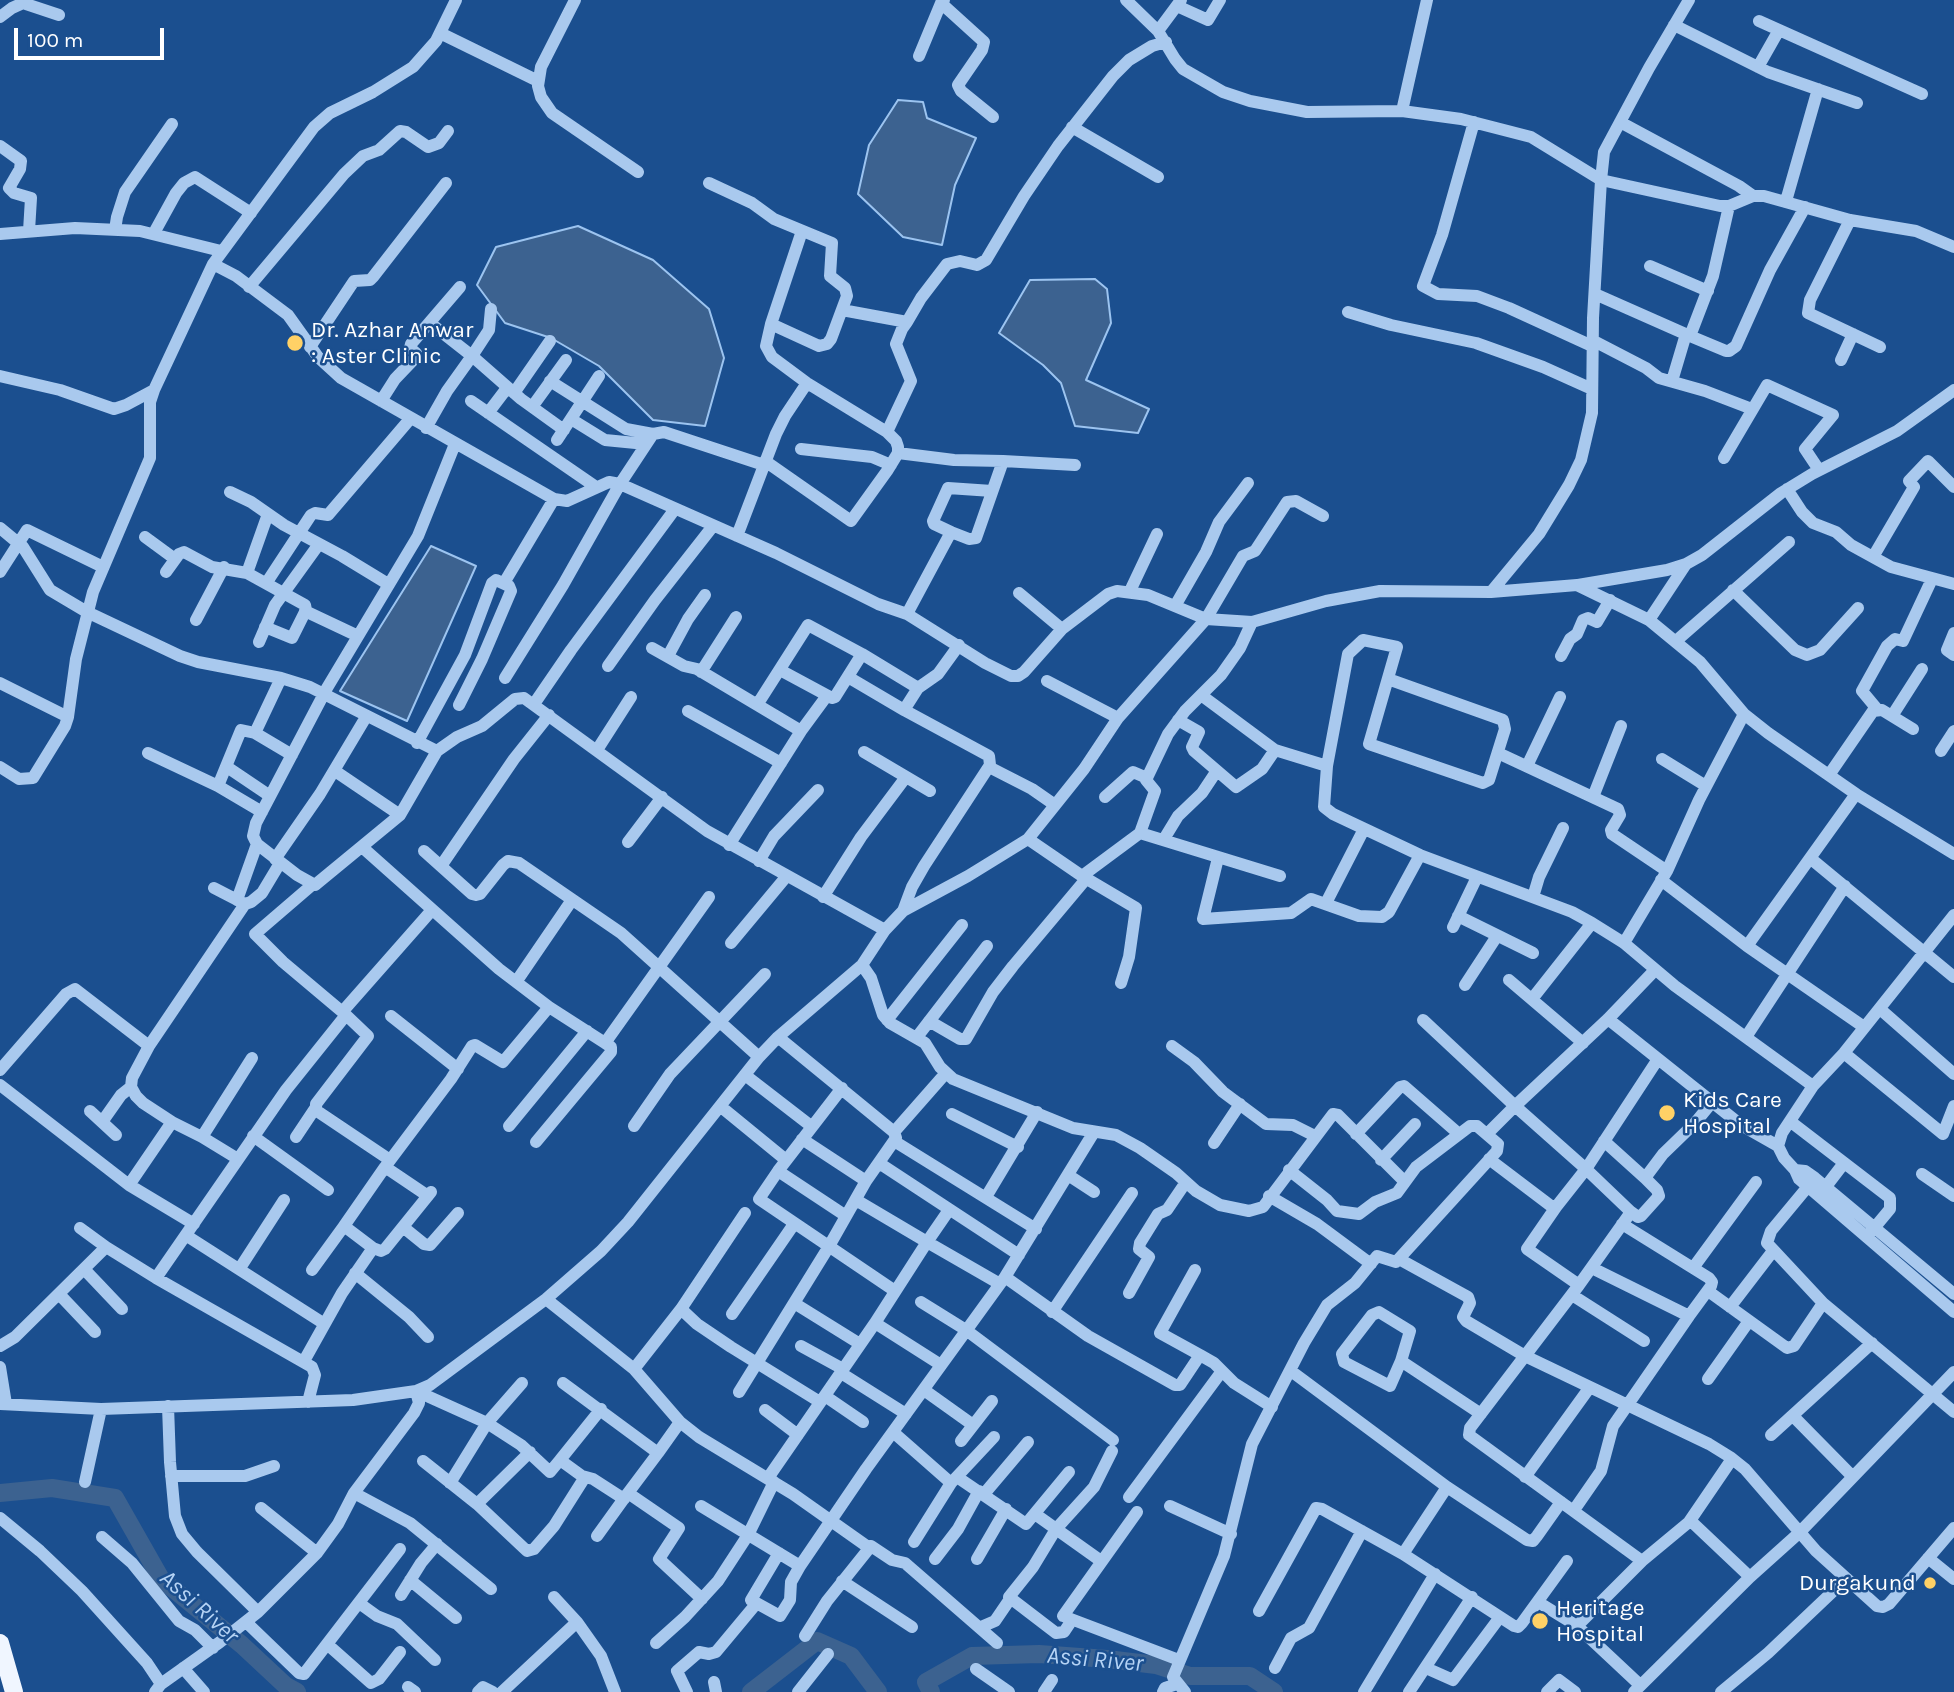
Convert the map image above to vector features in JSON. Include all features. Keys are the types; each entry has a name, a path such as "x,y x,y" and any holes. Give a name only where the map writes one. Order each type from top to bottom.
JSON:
{"main road":[{"path":"0,1643 13,1692"}],"street":[{"path":"0,767 19,779 33,778 68,717 76,659 87,612 103,566 150,458 150,402 213,264 322,118 392,82 413,67 440,33 456,0"},
{"path":"575,0 541,67 538,81 541,97 552,113 638,172"},
{"path":"1126,0 1162,36 1175,59 1193,76 1223,92 1250,101 1307,112 1402,111 1474,122 1531,137 1601,180 1713,205 1729,206 1753,196 1764,196 1850,220 1916,231 1954,247"},
{"path":"887,432 911,381 896,344 921,298 947,264 960,261 977,265 986,260 1024,196 1072,127 1122,66 1162,36 1179,3 1208,20 1220,0"},
{"path":"1402,111 1427,0"},
{"path":"1491,592 1539,534 1581,460 1592,413 1592,343 1604,152 1689,0"},
{"path":"919,56 943,2 984,42 982,50 958,85 961,91 993,117"},
{"path":"0,17 23,3 59,15"},
{"path":"1759,21 1922,93"},
{"path":"1674,25 1793,82 1857,103"},
{"path":"1758,67 1779,30"},
{"path":"440,33 538,81"},
{"path":"1786,201 1818,89"},
{"path":"1620,121 1753,196"},
{"path":"1474,122 1442,235 1423,286 1438,294 1477,296 1592,343 1646,368 1659,378 1705,391 1752,409"},
{"path":"115,230 125,192 172,124"},
{"path":"1072,127 1158,177"},
{"path":"249,287 344,174 363,156 379,150 400,131 406,132 428,147 439,143 448,131"},
{"path":"0,146 21,161 20,169 9,188 14,193 31,198 29,231"},
{"path":"154,233 184,183 195,177 251,213"},
{"path":"310,347 354,281 373,277 446,183"},
{"path":"709,183 744,198 774,219 832,243 830,276 842,285 846,292 831,339 823,347 771,324"},
{"path":"1672,382 1688,335 1708,291 1719,256 1729,206"},
{"path":"1595,294 1726,351 1736,346 1770,270 1805,207"},
{"path":"1850,220 1808,309 1811,315 1880,348"},
{"path":"0,234 75,228 115,230 154,233 222,251"},
{"path":"430,323 510,391 564,430 606,440 649,439 664,432 764,463 851,521 894,459 896,441 887,432 807,383 768,351 766,340 802,230"},
{"path":"213,264 236,276 288,315 328,369 410,419 554,499 567,501 609,482 620,484 787,558 878,604 907,614 985,663 1011,676 1024,672 1062,629 1108,594 1117,591 1148,595 1206,619 1252,622 1354,594 1380,591 1491,592 1577,585 1667,570 1702,555 1787,489 1897,431 1954,390"},
{"path":"1650,266 1708,291"},
{"path":"380,401 395,379 416,358 410,346 460,287"},
{"path":"426,428 447,391 489,330 491,309"},
{"path":"842,310 907,322"},
{"path":"1348,312 1391,325 1476,343 1543,367 1592,389"},
{"path":"1841,360 1853,334"},
{"path":"488,413 510,391 550,341"},
{"path":"533,407 566,360"},
{"path":"0,376 60,390 114,409 154,390"},
{"path":"564,430 600,376"},
{"path":"550,382 649,439"},
{"path":"737,536 785,416 807,383"},
{"path":"1724,458 1767,385 1833,415 1805,449 1819,470"},
{"path":"471,401 597,487"},
{"path":"267,582 313,513 325,516 331,512 410,419"},
{"path":"505,678 649,439"},
{"path":"312,885 257,844 253,836 254,830 324,695 422,527 455,444"},
{"path":"801,449 894,459 1075,465"},
{"path":"992,491 948,488 934,524 969,539 976,538 1003,461"},
{"path":"1873,557 1914,487 1909,481 1928,461 1954,486"},
{"path":"1175,606 1206,552 1219,522 1248,483"},
{"path":"1787,489 1802,512 1814,523 1836,532 1851,545 1891,567 1954,584"},
{"path":"230,492 388,584"},
{"path":"504,583 554,499"},
{"path":"0,1367 3,1404 101,1409 381,1398 416,1391 430,1385 546,1299 579,1271 628,1222 759,1057 778,1037 862,965 885,930 903,911 968,876 1028,839 1084,769 1118,718 1206,619 1242,556 1255,551 1287,502 1296,501 1323,516"},
{"path":"534,704 675,509"},
{"path":"247,573 268,514"},
{"path":"608,666 713,526"},
{"path":"0,528 20,543 50,590 87,612 198,662 281,678 310,687 416,743 437,751"},
{"path":"0,572 25,532 31,530 103,566"},
{"path":"907,614 951,532"},
{"path":"1130,591 1157,534"},
{"path":"145,537 175,559"},
{"path":"1676,641 1789,541"},
{"path":"259,642 275,605 318,544"},
{"path":"166,572 184,552 205,564 247,573 305,605 305,611 292,638 265,627"},
{"path":"1649,620 1686,564"},
{"path":"196,620 224,567"},
{"path":"1913,729 1877,709 1862,691 1888,646 1895,639 1903,641 1932,579"},
{"path":"416,743 465,655 492,583 496,580 509,586 510,591 482,659 459,705"},
{"path":"1577,585 1649,620 1700,662 1744,714 1856,794 1954,854"},
{"path":"1734,590 1795,650 1807,655 1820,650 1858,608"},
{"path":"1020,593 1062,629"},
{"path":"668,656 705,595"},
{"path":"1560,656 1570,639 1577,634 1583,620 1588,618 1597,622 1610,600"},
{"path":"305,611 358,636"},
{"path":"701,672 736,617"},
{"path":"929,1021 960,1039 966,1039 993,992 1084,877 1140,833 1155,789 1147,783 1147,778 1168,734 1230,662 1252,622"},
{"path":"757,705 808,625 918,688"},
{"path":"1954,633 1947,650 1954,655"},
{"path":"1388,679 1500,717 1505,724 1489,780 1483,783 1373,747 1369,740 1397,647 1363,640 1348,654 1327,766 1324,807 1333,814 1420,855 1572,912 1592,923 1625,943 1655,970 1813,1086"},
{"path":"904,710 918,688 938,674 960,645"},
{"path":"652,648 684,666 694,668 801,731"},
{"path":"780,670 826,697 835,697 862,654"},
{"path":"1892,716 1922,669"},
{"path":"848,677 989,756 989,767 1032,789 1055,805"},
{"path":"255,733 281,678"},
{"path":"1046,681 1118,718"},
{"path":"0,682 68,717"},
{"path":"1201,695 1275,750 1327,766"},
{"path":"1527,766 1560,696"},
{"path":"597,750 631,697"},
{"path":"729,845 780,763 826,697"},
{"path":"296,1137 316,1104 368,1036 255,934 400,815 437,751 457,737 482,726 514,699 524,698 534,704 729,845 885,930"},
{"path":"1829,775 1869,715 1877,709"},
{"path":"688,711 780,763"},
{"path":"1625,943 1664,876 1706,786 1744,714"},
{"path":"441,866 494,788 549,715"},
{"path":"215,888 241,902 256,899 366,717"},
{"path":"1178,720 1198,730 1193,749 1233,786 1239,787 1250,775 1262,768 1275,750"},
{"path":"1593,797 1621,726"},
{"path":"218,786 241,730 255,733 292,755"},
{"path":"1941,751 1954,731"},
{"path":"864,752 930,791"},
{"path":"148,753 218,786 262,812"},
{"path":"1498,753 1619,811 1611,830 1612,834 1747,946 1864,1027"},
{"path":"1662,759 1706,786"},
{"path":"903,911 924,866 990,765"},
{"path":"226,767 270,796"},
{"path":"335,771 400,815"},
{"path":"1105,797 1133,772 1147,778"},
{"path":"1164,839 1178,816 1202,793 1216,772"},
{"path":"823,897 861,837 906,777"},
{"path":"759,862 771,839 818,790"},
{"path":"1747,946 1856,794"},
{"path":"628,842 662,797"},
{"path":"1533,897 1539,877 1563,828"},
{"path":"1326,903 1364,829"},
{"path":"1140,833 1280,876"},
{"path":"1028,839 1136,908 1129,957 1121,983"},
{"path":"237,1159 143,1104 131,1087 132,1078 149,1046 241,902 257,844"},
{"path":"362,847 516,982 549,1007 611,1046 611,1052 536,1142"},
{"path":"424,851 476,895 480,894 503,865 513,861 621,933 759,1057"},
{"path":"1218,858 1203,919 1291,913 1311,899 1359,916 1386,916 1420,855"},
{"path":"1810,858 1954,978"},
{"path":"731,943 786,877"},
{"path":"1477,877 1456,922 1497,936 1533,953"},
{"path":"1746,1037 1845,886"},
{"path":"606,1043 709,897"},
{"path":"516,982 572,900"},
{"path":"156,1278 286,1090 344,1013 432,910"},
{"path":"1532,999 1592,923"},
{"path":"1778,1146 1782,1133 1813,1086 1844,1053 1952,923"},
{"path":"887,1020 962,926"},
{"path":"1465,985 1497,936"},
{"path":"917,1037 987,946"},
{"path":"862,965 871,978 883,1015 930,1048 945,1073 963,1085 1073,1128 1116,1135 1140,1148 1220,1205 1254,1211 1263,1207 1315,1136 1331,1116 1336,1114 1404,1181"},
{"path":"1487,1134 1608,1019 1655,970"},
{"path":"634,1126 670,1074 765,974"},
{"path":"1509,979 1583,1043"},
{"path":"1,1067 66,994 75,989 149,1046"},
{"path":"312,1270 458,1069 470,1048 475,1045 503,1062 549,1007"},
{"path":"1880,1009 1954,1074"},
{"path":"391,1016 458,1069"},
{"path":"1608,1019 1741,1125 1778,1146 1799,1179 1811,1182 1952,1299"},
{"path":"1423,1020 1631,1212 1641,1216 1659,1196 1657,1190 1604,1141"},
{"path":"509,1126 587,1031"},
{"path":"778,1037 842,1088 894,1137 1036,1229"},
{"path":"1172,1046 1194,1062 1213,1083 1266,1124 1293,1125 1315,1136"},
{"path":"1844,1053 1944,1134 1954,1106"},
{"path":"202,1138 252,1058"},
{"path":"1644,1341 1527,1249 1587,1169 1658,1059"},
{"path":"739,1392 894,1137 945,1073"},
{"path":"745,1075 811,1126"},
{"path":"0,1085 240,1268 323,1323"},
{"path":"1356,1134 1400,1087 1404,1086 1459,1134"},
{"path":"102,1122 125,1090 131,1087"},
{"path":"842,1088 759,1199 895,1292"},
{"path":"1645,1178 1663,1154 1713,1101"},
{"path":"1214,1143 1240,1104"},
{"path":"720,1106 786,1160"},
{"path":"316,1107 317,1111 429,1194 381,1251 344,1226"},
{"path":"90,1111 117,1135"},
{"path":"986,1197 1037,1112"},
{"path":"952,1114 1018,1146"},
{"path":"129,1185 172,1122"},
{"path":"1791,1122 1890,1198 1890,1209 1871,1233"},
{"path":"1381,1160 1415,1124"},
{"path":"1163,1692 1165,1688 1178,1684 1178,1662 1216,1577 1231,1534 1252,1444 1304,1343 1327,1306 1355,1283 1380,1255 1393,1263 1399,1259 1497,1151 1498,1144 1473,1124 1416,1167 1397,1193 1375,1202 1359,1214 1337,1211 1289,1170"},
{"path":"779,1553 751,1597 756,1604 780,1616 790,1600 791,1583 829,1521 1020,1255 1094,1132"},
{"path":"254,1136 328,1190"},
{"path":"802,1139 866,1181"},
{"path":"1489,1159 1556,1207"},
{"path":"879,1163 1020,1255"},
{"path":"1822,1191 1844,1163"},
{"path":"778,1171 846,1216"},
{"path":"1922,1174 1954,1196"},
{"path":"1068,1175 1094,1192"},
{"path":"1129,1293 1149,1257 1139,1249 1140,1242 1158,1214 1167,1210 1186,1182"},
{"path":"1693,1268 1756,1182"},
{"path":"1811,1182 1771,1231 1767,1243 1823,1303 1954,1412"},
{"path":"1052,1312 1132,1193"},
{"path":"1269,1196 1317,1224 1371,1264"},
{"path":"240,1268 284,1200"},
{"path":"856,1200 927,1242 1002,1280 1088,1336 1175,1385 1180,1385 1200,1355"},
{"path":"656,1643 718,1581 748,1535 771,1480 798,1435 949,1210"},
{"path":"1631,1212 1576,1290 1470,1429 1469,1435 1642,1561"},
{"path":"402,1227 424,1244 430,1245 457,1213"},
{"path":"634,1369 681,1309 745,1213"},
{"path":"732,1314 794,1224"},
{"path":"1574,1510 1601,1471 1608,1452 1611,1431 1712,1282 1622,1224"},
{"path":"80,1228 156,1278 304,1362 314,1372 308,1402"},
{"path":"0,1346 15,1337 106,1247"},
{"path":"304,1362 323,1323 373,1248"},
{"path":"1730,1307 1773,1251"},
{"path":"1399,1259 1468,1297 1470,1303 1463,1317 1466,1321 1525,1356 1709,1444 1732,1459 1745,1469 1799,1533 1845,1580 1877,1606 1889,1604 1954,1528"},
{"path":"1592,1268 1689,1317"},
{"path":"84,1269 122,1309"},
{"path":"1195,1270 1160,1333 1206,1357 1234,1383 1272,1406"},
{"path":"355,1273 409,1317 428,1337"},
{"path":"1708,1291 1791,1349 1823,1303"},
{"path":"59,1294 95,1332"},
{"path":"546,1299 634,1369 680,1422 699,1437 771,1480 868,1548"},
{"path":"921,1302 966,1330 1113,1445 1094,1487 1056,1529 1033,1567 1010,1594 1010,1599 995,1621 981,1627"},
{"path":"794,1303 860,1344"},
{"path":"681,1309 712,1335 757,1364 863,1422"},
{"path":"1379,1312 1410,1331 1401,1361 1390,1386 1344,1362 1342,1354 1372,1315 1379,1312"},
{"path":"1708,1379 1749,1321"},
{"path":"875,1324 941,1365"},
{"path":"1771,1436 1872,1343"},
{"path":"801,1346 906,1415"},
{"path":"1401,1361 1481,1414"},
{"path":"1129,1497 1222,1371"},
{"path":"1291,1371 1447,1487 1527,1540 1533,1541 1561,1502"},
{"path":"1538,1602 1577,1626 1637,1688 1799,1533 1954,1372"},
{"path":"450,1483 487,1423 522,1383"},
{"path":"563,1383 658,1453"},
{"path":"1525,1476 1590,1387"},
{"path":"924,1390 973,1425"},
{"path":"416,1391 487,1423 530,1452 550,1472 601,1409"},
{"path":"0,1518 82,1591 147,1663 158,1688 258,1612 317,1553 338,1524 354,1493 414,1413 419,1403 416,1391"},
{"path":"961,1441 992,1401"},
{"path":"168,1406 175,1516 182,1534 258,1612"},
{"path":"85,1482 101,1409"},
{"path":"765,1410 798,1435"},
{"path":"1793,1416 1853,1477"},
{"path":"597,1536 680,1422"},
{"path":"894,1432 954,1480 982,1493 1026,1524 1069,1472"},
{"path":"914,1542 954,1480 994,1437"},
{"path":"935,1559 982,1493 1028,1442"},
{"path":"477,1504 530,1452"},
{"path":"1577,1626 1642,1561 1689,1522 1732,1459"},
{"path":"560,1460 585,1477 626,1496 679,1528 659,1559 702,1599"},
{"path":"423,1461 530,1551 554,1526 585,1477"},
{"path":"171,1476 245,1476 274,1466"},
{"path":"1403,1554 1447,1487"},
{"path":"354,1493 410,1523 491,1589"},
{"path":"702,1506 800,1566"},
{"path":"1170,1506 1231,1534"},
{"path":"261,1508 317,1553"},
{"path":"1259,1611 1316,1508 1403,1554 1518,1627 1567,1561"},
{"path":"976,1559 1006,1509"},
{"path":"1137,1512 1063,1616 1178,1662"},
{"path":"1035,1514 1101,1560"},
{"path":"1689,1522 1750,1577"},
{"path":"1275,1668 1291,1638 1309,1628 1362,1531"},
{"path":"102,1536 132,1563 179,1621 216,1645"},
{"path":"401,1595 438,1544"},
{"path":"806,1636 842,1581 868,1548 873,1546 891,1560 905,1563 997,1643"},
{"path":"242,1625 299,1674 308,1672 400,1549"},
{"path":"1928,1558 1954,1579"},
{"path":"1364,1692 1435,1574"},
{"path":"410,1580 456,1618"},
{"path":"1721,1692 1768,1653 1845,1580"},
{"path":"842,1581 912,1627"},
{"path":"554,1597 601,1656 615,1692"},
{"path":"1409,1692 1472,1597"},
{"path":"1010,1599 1056,1633 1064,1632 1072,1620"},
{"path":"359,1603 377,1616 397,1624 435,1660"},
{"path":"687,1692 677,1671 699,1652 716,1652 756,1604"},
{"path":"1446,1692 1500,1618"},
{"path":"502,1692 576,1622"},
{"path":"327,1644 371,1683 379,1679 400,1652"},
{"path":"798,1692 828,1654"},
{"path":"183,1668 204,1692"},
{"path":"975,1668 1009,1692"},
{"path":"1426,1668 1453,1680"},
{"path":"1044,1692 1052,1680"},
{"path":"1547,1692 1559,1680 1575,1692"},
{"path":"478,1692 483,1687 493,1692"}],"water":[{"path":"898,100 923,102 927,118 976,138 955,185 942,245 903,237 858,194 869,145"},
{"path":"578,226 653,260 709,309 724,358 705,426 653,420 599,366 551,338 505,323 477,285 496,247"},
{"path":"1095,279 1107,289 1111,323 1086,380 1149,409 1138,433 1075,426 1061,383 1043,365 999,333 1030,280"},
{"path":"431,546 476,566 407,721 340,691"}],"waterway":[{"name":"Assi River","path":"0,1493 52,1488 115,1498 161,1579 242,1645 286,1686 297,1692"},
{"name":"Assi River","path":"751,1692 817,1641 851,1656 878,1692"},
{"name":"Assi River","path":"931,1692 926,1682 972,1656 1039,1654 1156,1665 1190,1676 1250,1676 1274,1692"}],"place":[{"name":"Dr. Azhar Anwar : Aster Clinic","path":"295,343"},
{"name":"Kids Care Hospital","path":"1667,1113"},
{"name":"Durgakund","path":"1930,1583"},
{"name":"Heritage Hospital","path":"1540,1621"}]}
